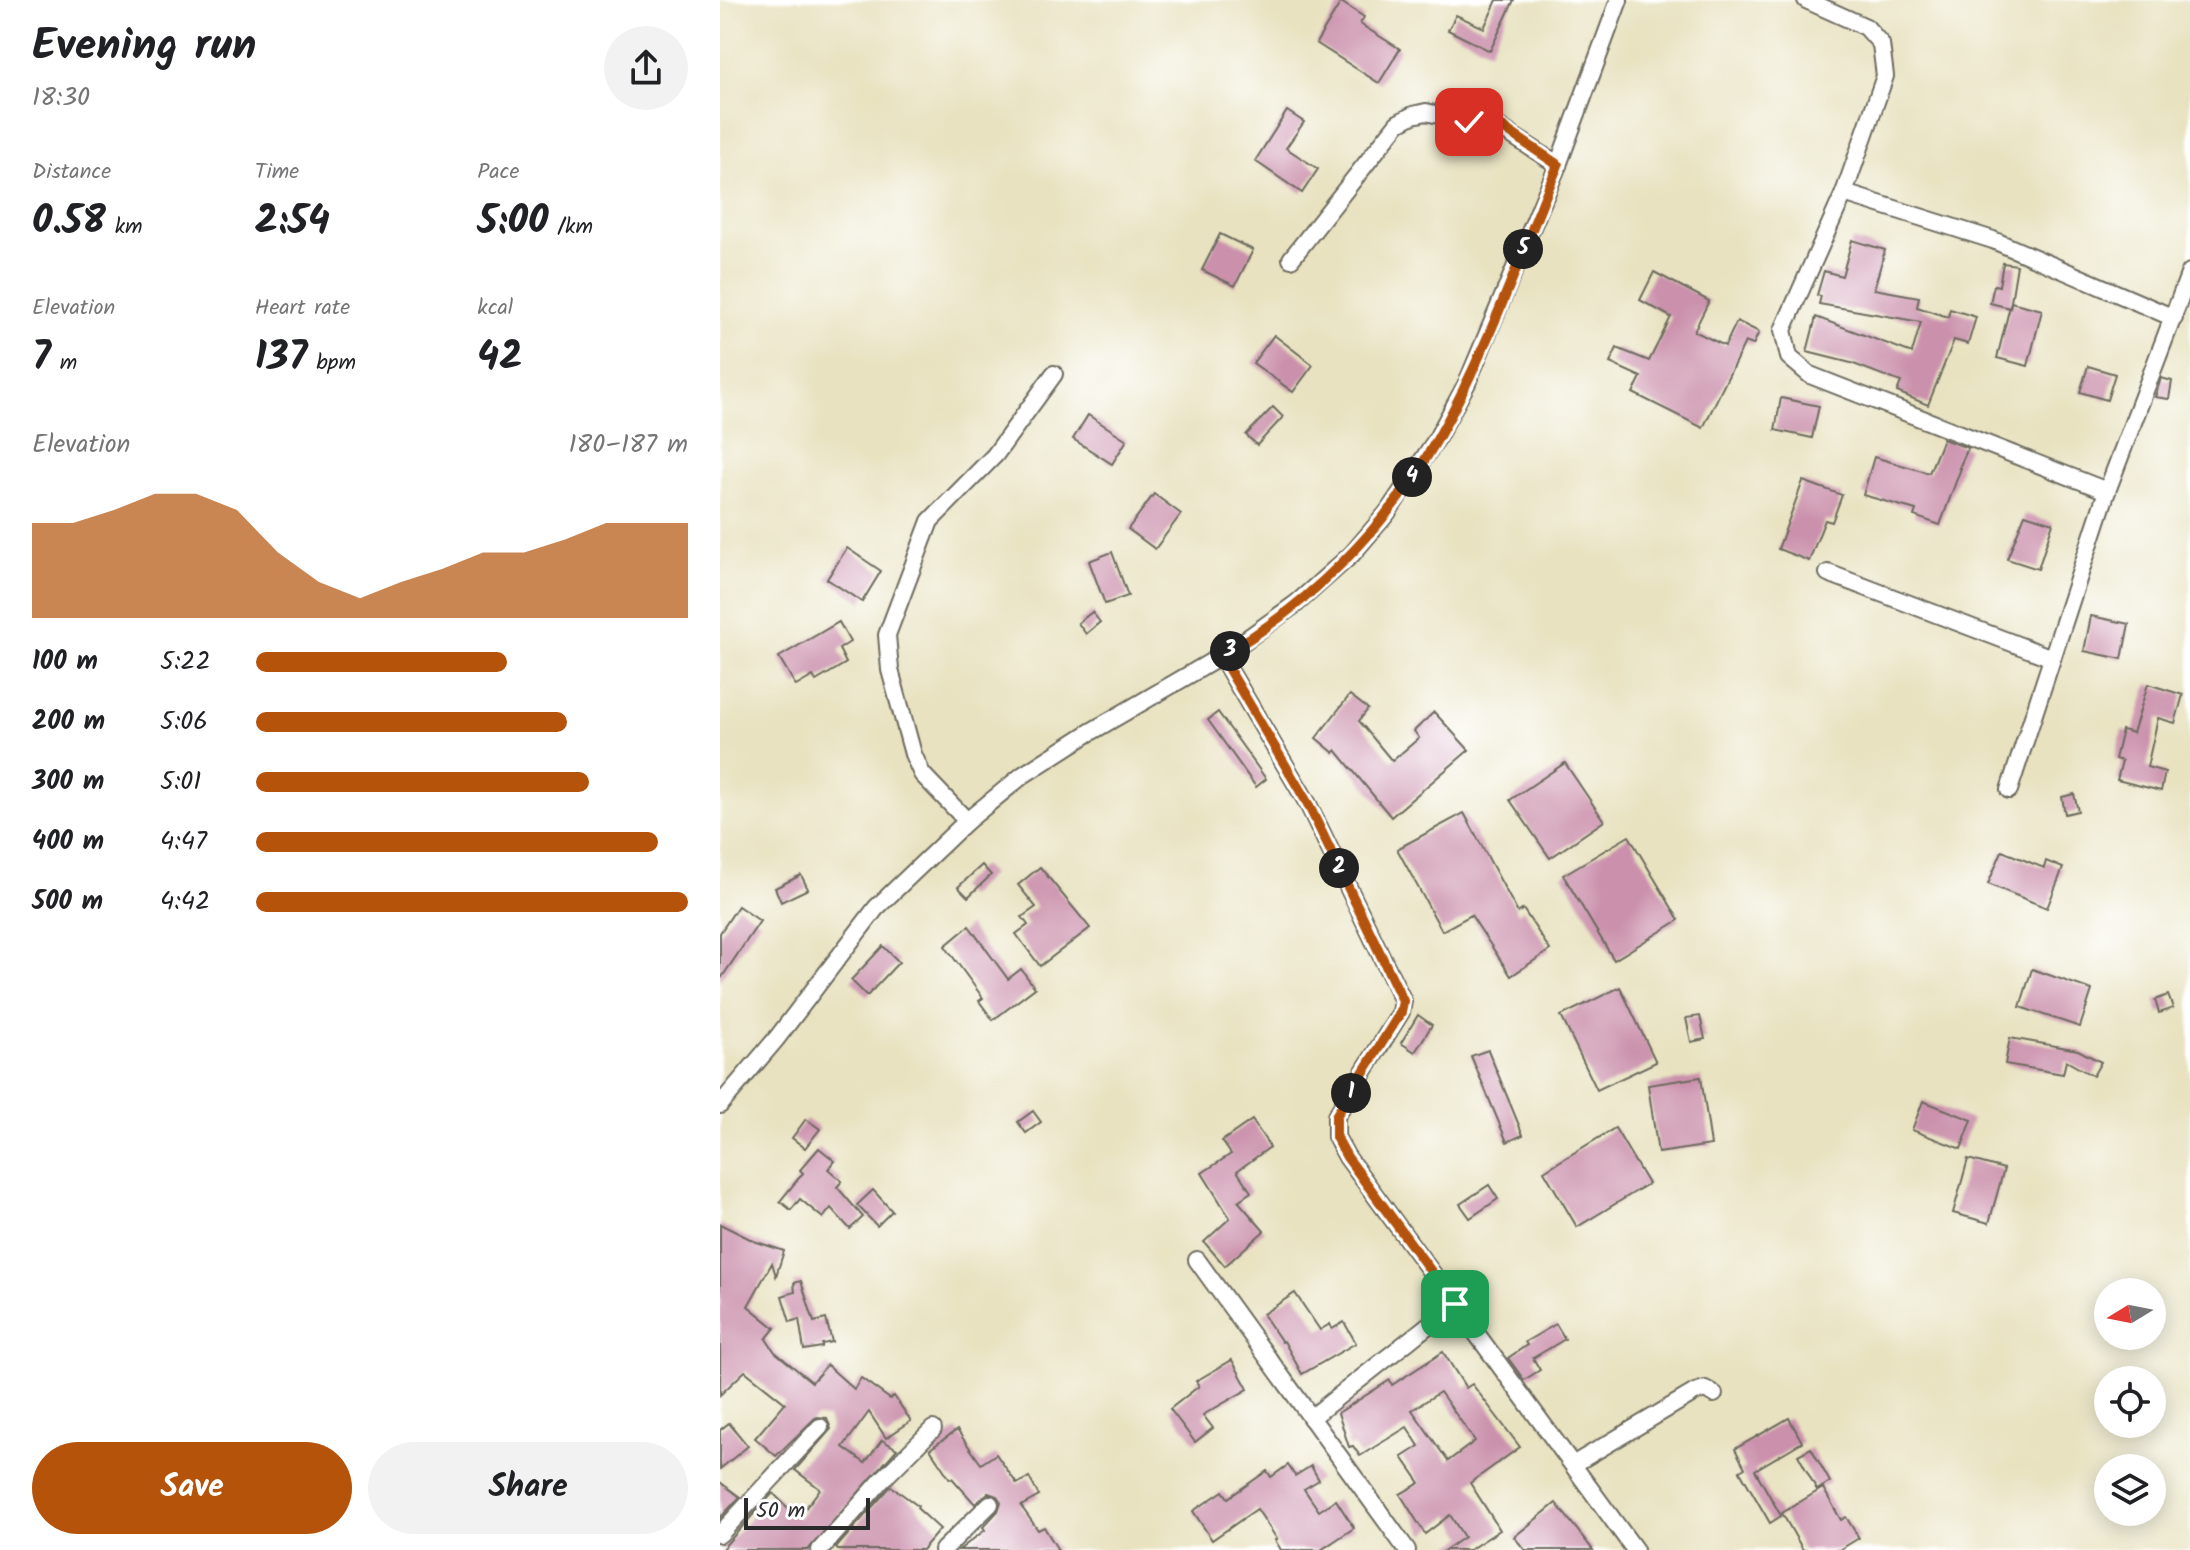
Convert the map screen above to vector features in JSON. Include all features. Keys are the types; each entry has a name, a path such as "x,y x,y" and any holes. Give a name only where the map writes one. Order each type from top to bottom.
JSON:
{"street":[{"path":"720,1105 777,1038 876,908 967,821 1023,775 1221,656 1297,603 1352,554 1387,513 1436,440 1467,383 1558,165 1619,0"},
{"path":"1806,0 1866,27 1881,44 1885,76 1844,193 1783,330 1789,357 1810,375 2107,491"},
{"path":"1291,259 1398,123 1413,115 1426,112 1469,122 1493,123 1558,165"},
{"path":"1844,193 1993,240 2174,318"},
{"path":"2009,790 2107,491 2190,272"},
{"path":"967,821 922,774 913,754 890,670 887,635 930,521 987,464 1054,374"},
{"path":"1828,573 2052,658"},
{"path":"1221,656 1308,804 1403,1001 1401,1012 1336,1116 1336,1137 1347,1157 1635,1550"},
{"path":"1197,1260 1407,1550"},
{"path":"1311,1418 1455,1304"},
{"path":"1574,1464 1695,1392 1705,1389 1714,1394"},
{"path":"720,1534 820,1427"},
{"path":"820,1550 882,1480 933,1429"},
{"path":"943,1550 990,1504"}],"building":[{"path":"1497,0 1514,0 1490,51 1448,30 1456,15 1484,28"},
{"path":"1341,2 1364,17 1360,24 1400,49 1379,83 1316,43"},
{"path":"1287,111 1304,122 1286,148 1318,169 1302,193 1255,161"},
{"path":"1220,234 1253,250 1235,286 1202,270"},
{"path":"1852,240 1885,250 1874,289 1919,297 1917,307 1948,317 1950,309 1976,317 1968,344 1954,340 1928,405 1897,392 1901,382 1851,363 1807,352 1816,317 1912,353 1921,322 1819,304 1821,296 1817,295 1824,271 1842,276"},
{"path":"2003,263 2017,265 2010,308 1990,303 1994,285 1999,286"},
{"path":"1654,272 1709,301 1694,331 1725,346 1737,321 1759,332 1753,345 1745,342 1703,428 1633,393 1641,377 1610,363 1617,348 1649,361 1671,317 1640,300"},
{"path":"2011,302 2042,310 2028,366 1997,358"},
{"path":"1274,335 1313,365 1293,392 1253,363"},
{"path":"2088,366 2115,374 2107,400 2080,392"},
{"path":"2161,378 2172,381 2169,399 2155,397"},
{"path":"1781,398 1819,406 1812,438 1775,430"},
{"path":"1273,407 1283,417 1257,445 1246,435"},
{"path":"1088,415 1127,440 1112,464 1073,439"},
{"path":"1943,439 1968,448 1940,525 1914,516 1916,510 1863,495 1874,457 1929,473"},
{"path":"1803,481 1842,495 1832,522 1825,520 1809,561 1778,549"},
{"path":"1154,494 1181,514 1155,549 1128,529"},
{"path":"2025,514 2053,523 2038,569 2007,559"},
{"path":"847,548 881,571 862,602 827,579"},
{"path":"1112,552 1128,596 1105,604 1089,561"},
{"path":"1092,612 1100,622 1086,634 1078,623"},
{"path":"2091,616 2129,624 2122,659 2084,651"},
{"path":"839,622 850,642 839,649 846,663 816,681 813,676 796,686 779,657"},
{"path":"2148,684 2183,695 2175,723 2158,718 2147,767 2165,772 2161,791 2117,780 2122,761 2115,759 2122,730 2133,733"},
{"path":"1350,695 1368,709 1359,721 1392,761 1419,738 1414,731 1434,712 1469,750 1391,817 1336,750 1334,753 1316,738"},
{"path":"1218,712 1266,779 1256,787 1208,720"},
{"path":"1565,763 1604,821 1550,858 1510,800"},
{"path":"2074,794 2078,811 2065,814 2062,797"},
{"path":"1464,813 1518,913 1523,909 1550,950 1511,976 1471,915 1442,931 1397,849"},
{"path":"1629,836 1679,920 1614,960 1563,875"},
{"path":"2002,851 2044,868 2046,861 2063,868 2047,908 1988,884"},
{"path":"982,865 991,875 968,897 958,887"},
{"path":"1040,867 1090,928 1040,966 1016,934 1028,925 1022,917 1036,907 1018,885"},
{"path":"801,875 808,889 781,902 775,888"},
{"path":"738,906 760,921 720,980 720,933"},
{"path":"969,926 1008,979 1021,969 1035,988 993,1020 979,1001 983,998 945,946"},
{"path":"883,946 899,962 867,996 851,980"},
{"path":"2032,969 2092,990 2080,1027 2020,1007"},
{"path":"1620,987 1656,1062 1597,1090 1561,1016"},
{"path":"2168,995 2173,1008 2159,1013 2155,1000"},
{"path":"1418,1015 1432,1025 1415,1052 1401,1043"},
{"path":"1700,1016 1705,1039 1691,1042 1686,1018"},
{"path":"2010,1038 2078,1050 2101,1062 2093,1076 2066,1061 2063,1074 2005,1064"},
{"path":"1488,1050 1523,1135 1507,1142 1471,1056"},
{"path":"1701,1077 1711,1145 1658,1153 1648,1085"},
{"path":"1923,1101 1972,1120 1961,1149 1912,1130"},
{"path":"1033,1111 1041,1122 1026,1133 1018,1122"},
{"path":"806,1119 820,1129 805,1148 792,1138"},
{"path":"1252,1120 1270,1147 1237,1171 1251,1192 1238,1201 1264,1231 1225,1266 1204,1242 1230,1218 1202,1173 1231,1154 1222,1141"},
{"path":"1615,1128 1648,1184 1577,1227 1544,1171"},
{"path":"819,1148 835,1161 828,1169 842,1181 837,1187 863,1217 850,1229 831,1208 823,1218 800,1199 791,1210 780,1201"},
{"path":"1968,1159 2004,1169 1989,1223 1953,1213"},
{"path":"1489,1185 1498,1199 1470,1218 1460,1204"},
{"path":"873,1190 892,1211 877,1226 857,1205"},
{"path":"720,1224 754,1241 784,1251 776,1276 772,1263 748,1306 775,1328 766,1339 775,1352 812,1382 827,1365 854,1389 861,1378 890,1399 894,1396 911,1421 886,1438 869,1412 843,1447 865,1463 882,1440 897,1449 808,1550 721,1550 773,1493 798,1518 820,1489 795,1470 831,1429 827,1418 816,1417 776,1456 755,1438 785,1403 745,1371 720,1395"},
{"path":"801,1281 814,1322 826,1319 832,1342 822,1344 822,1347 804,1350 799,1319 790,1322 782,1296 795,1292 794,1283"},
{"path":"1295,1293 1320,1330 1330,1324 1332,1329 1344,1322 1356,1343 1302,1374 1284,1341 1263,1314"},
{"path":"1556,1324 1565,1339 1533,1358 1540,1370 1524,1380 1508,1358 1527,1345 1525,1342"},
{"path":"1443,1352 1466,1388 1472,1384 1520,1447 1470,1483 1500,1530 1469,1550 1445,1550 1464,1537 1450,1515 1425,1534 1400,1494 1420,1483 1402,1457 1419,1446 1407,1427 1360,1456 1353,1446 1349,1447 1338,1413 1390,1380 1392,1385","holes":["1440,1392 1475,1441 1448,1461 1412,1410"]},
{"path":"1232,1360 1248,1389 1203,1415 1213,1428 1195,1442 1170,1409 1199,1386 1196,1381"},
{"path":"1789,1418 1802,1442 1755,1470 1781,1516 1770,1523 1740,1471 1745,1468 1735,1449"},
{"path":"729,1423 748,1446 720,1469 720,1430"},
{"path":"957,1430 981,1464 996,1454 1017,1484 1029,1477 1039,1496 1021,1506 1038,1530 1044,1527 1058,1550 959,1550 985,1530 983,1527 998,1511 1001,1502 997,1496 988,1493 975,1504 950,1479 930,1449"},
{"path":"1811,1448 1830,1482 1817,1490 1798,1455"},
{"path":"1288,1465 1295,1476 1311,1466 1319,1480 1304,1489 1319,1511 1336,1500 1354,1528 1321,1550 1281,1550 1257,1509 1212,1540 1193,1511 1223,1491 1228,1498 1267,1471 1271,1477"},
{"path":"720,1482 740,1497 720,1518"},
{"path":"891,1486 918,1506 940,1529 922,1550 838,1550 836,1548"},
{"path":"1823,1488 1841,1520 1846,1517 1859,1538 1839,1550 1803,1550 1782,1513"},
{"path":"1556,1503 1593,1550 1525,1550 1514,1537"}],"route":[{"path":"1455,1304 1347,1157 1336,1137 1336,1116 1401,1012 1403,1001 1308,804 1221,656 1297,603 1352,554 1387,513 1436,440 1467,383 1558,165 1502,127 1493,123 1469,122"}]}
